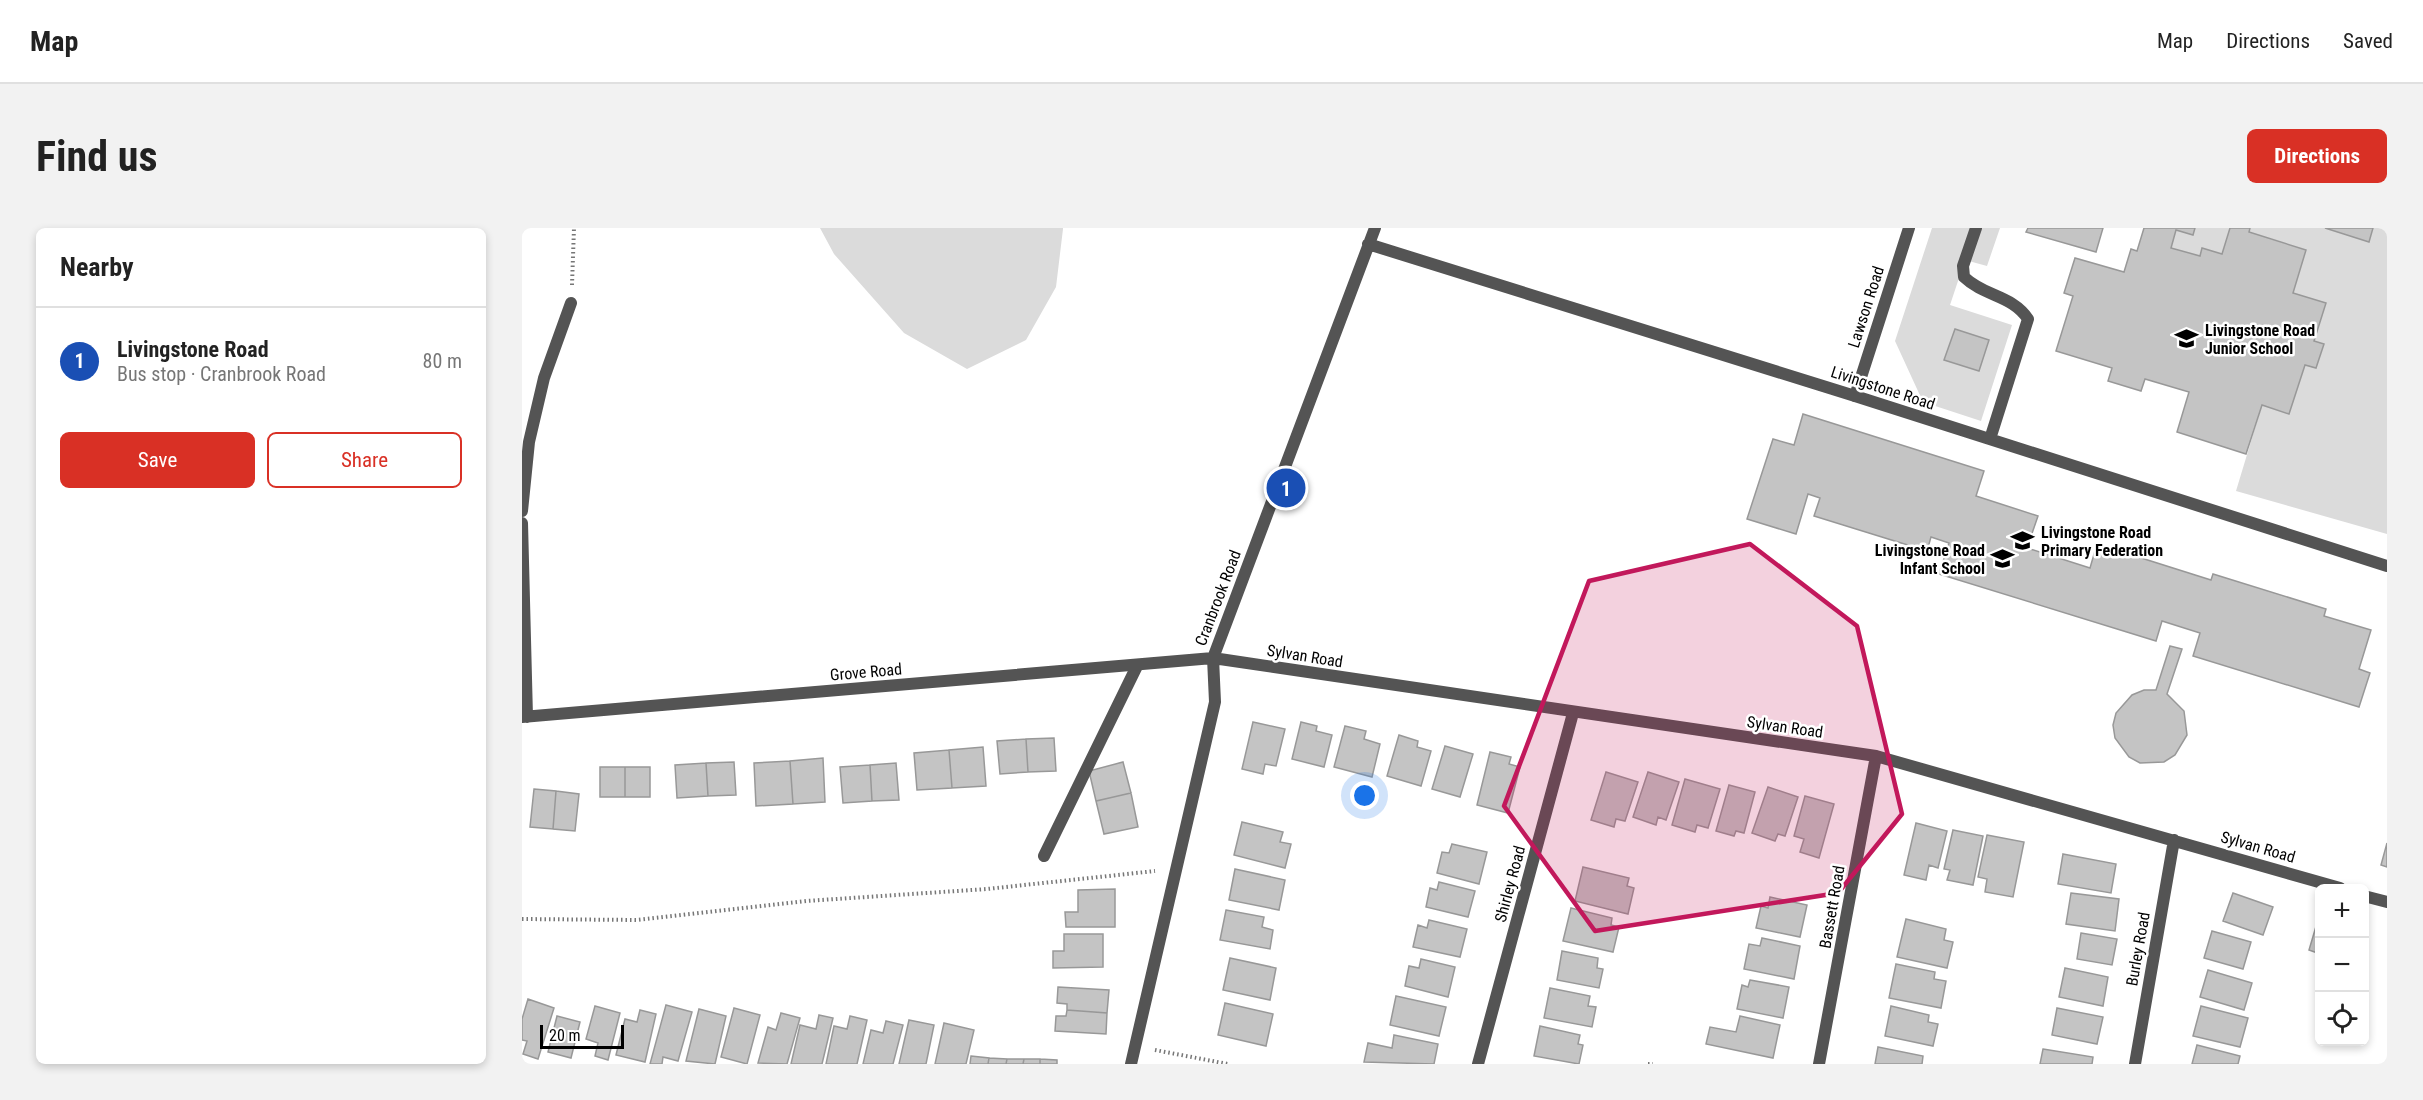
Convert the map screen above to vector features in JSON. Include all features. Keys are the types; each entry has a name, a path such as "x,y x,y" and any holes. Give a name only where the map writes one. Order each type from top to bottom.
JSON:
{"street":[{"name":"Cranbrook Road","path":"1131,1064 1174,869 1215,702 1213,658 1375,228"},
{"name":"Lawson Road","path":"1855,396 1910,228"},
{"path":"1976,228 1963,266 1964,277 1974,286 2019,306 2028,319 1990,440"},
{"name":"Livingstone Road","path":"1368,244 1855,396 2387,566"},
{"path":"522,511 529,442 544,378 571,303"},
{"path":"522,523 525,717"},
{"name":"Grove Road","path":"525,717 1213,658"},
{"name":"Sylvan Road","path":"1213,658 1876,756 2326,884"},
{"path":"1044,856 1137,666"},
{"name":"Shirley Road","path":"1478,1064 1573,713"},
{"name":"Bassett Road","path":"1820,1064 1876,756"},
{"name":"Burley Road","path":"2135,1064 2174,840"},
{"path":"2369,897 2387,902"}],"path":[{"path":"571,303 574,228"},
{"path":"522,919 637,920 806,902 987,889 1174,869"},
{"path":"1135,1046 1228,1064"},
{"path":"1648,1064 1653,1064"}],"highlighted area":[{"path":"1750,544 1857,626 1902,814 1838,893 1595,931 1504,806 1589,581"}],"shaded area":[{"path":"820,228 1063,228 1056,287 1026,340 967,369 904,333 834,254"},
{"path":"1932,228 2000,228 1987,266 1965,260 1950,305 2012,325 1981,421 1923,402 1895,341"},
{"path":"2230,228 2222,254 2202,248 2200,256 2171,248 2176,230"},
{"path":"2250,228 2325,228 2369,241 2373,228 2387,228 2387,534 2236,491 2262,405 2289,413 2305,365 2316,368 2324,344 2314,341 2293,293 2306,250 2249,232"}],"building":[{"path":"2028,228 2103,228 2096,252 2026,232"},
{"name":"Livingstone Road Junior School","path":"2144,228 2195,228 2193,235 2176,230 2171,248 2200,256 2202,248 2222,254 2230,228 2250,228 2249,232 2306,250 2293,293 2326,303 2314,341 2324,344 2316,368 2305,365 2289,414 2262,405 2246,454 2177,432 2189,392 2145,379 2141,391 2108,381 2112,368 2056,351 2073,296 2064,293 2075,258 2124,272 2131,249 2137,251"},
{"path":"2325,228 2373,228 2369,242"},
{"path":"1955,329 1989,340 1979,371 1944,360"},
{"name":"Livingstone Road Infant School","path":"1803,414 1984,471 1976,496 2038,516 2027,548 2090,568 2097,544 2211,580 2213,574 2326,609 2324,616 2371,630 2359,669 2370,673 2359,707 2193,656 2200,633 2162,621 2156,641 1939,574 1949,543 1931,537 1927,551 1814,516 1820,498 1808,494 1796,534 1747,519 1773,439 1794,445"},
{"path":"2170,646 2182,649 2167,694 2184,711 2187,735 2175,755 2164,762 2140,763 2129,757 2115,738 2113,725 2116,713 2132,695 2144,690 2156,690"},
{"path":"1253,722 1285,729 1276,766 1265,764 1263,774 1242,769"},
{"path":"1301,722 1317,726 1316,731 1332,735 1324,767 1292,759"},
{"path":"1345,726 1366,731 1364,739 1380,744 1372,777 1334,767"},
{"path":"1399,735 1418,741 1417,747 1431,751 1421,786 1387,776"},
{"path":"1054,738 1056,771 1028,772 1026,739"},
{"path":"1026,739 1028,772 1000,774 997,741"},
{"path":"1445,746 1473,754 1460,797 1432,789"},
{"path":"983,747 986,786 952,788 949,750"},
{"path":"949,750 952,788 917,790 914,753"},
{"path":"1490,752 1511,757 1509,764 1520,767 1508,813 1477,805"},
{"path":"823,758 825,802 793,804 790,761"},
{"path":"790,761 793,804 756,806 754,763"},
{"path":"734,762 736,795 708,796 706,763"},
{"path":"1123,762 1131,793 1096,801 1089,771"},
{"path":"706,763 708,796 677,798 675,765"},
{"path":"896,763 899,800 872,801 870,765"},
{"path":"870,765 872,801 843,803 840,767"},
{"path":"600,767 625,767 625,797 600,797"},
{"path":"625,767 650,767 650,797 625,797"},
{"path":"1606,772 1638,782 1625,821 1616,819 1614,827 1591,820"},
{"path":"1648,772 1679,782 1666,820 1658,817 1656,825 1633,817"},
{"path":"1685,779 1720,789 1708,828 1697,825 1695,832 1672,825"},
{"path":"1729,785 1755,792 1744,833 1736,831 1734,836 1716,831"},
{"path":"1768,787 1798,797 1785,836 1778,834 1775,841 1752,833"},
{"path":"534,789 556,791 553,829 530,827"},
{"path":"556,791 579,794 575,831 553,829"},
{"path":"1131,793 1138,827 1104,834 1096,801"},
{"path":"1805,796 1834,804 1819,858 1800,852 1804,839 1794,836"},
{"path":"1242,822 1283,832 1280,842 1291,844 1285,868 1234,855"},
{"path":"1916,823 1947,831 1938,868 1929,865 1926,880 1904,875"},
{"path":"1953,830 1983,836 1973,885 1947,880 1950,870 1944,869"},
{"path":"1987,835 2024,842 2013,897 1985,892 1987,879 1978,877"},
{"path":"2387,843 2387,867 2381,865"},
{"path":"1452,844 1487,852 1479,884 1437,873 1442,852 1449,853"},
{"path":"2063,854 2116,864 2111,893 2058,884"},
{"path":"1583,867 1629,878 1627,886 1634,888 1628,914 1575,901"},
{"path":"1235,869 1285,880 1279,910 1229,900"},
{"path":"1439,882 1475,891 1468,917 1426,907 1430,888 1437,890"},
{"path":"1115,889 1115,927 1066,927 1065,912 1078,912 1078,890"},
{"path":"2071,893 2119,899 2115,931 2066,924"},
{"path":"2233,893 2273,907 2263,935 2223,921"},
{"path":"1770,897 1807,905 1800,937 1756,928 1761,906 1768,908"},
{"path":"1571,908 1612,918 1611,925 1619,927 1613,952 1563,941"},
{"path":"1226,910 1264,917 1262,927 1273,930 1270,949 1220,940"},
{"path":"1906,919 1946,929 1944,940 1953,942 1947,968 1897,957"},
{"path":"1429,920 1467,929 1460,957 1413,947 1418,925 1427,928"},
{"path":"2315,930 2315,952 2309,950"},
{"path":"2212,931 2251,942 2243,969 2204,958"},
{"path":"2081,933 2117,939 2112,965 2077,959"},
{"path":"1064,934 1103,934 1103,967 1053,968 1053,951 1064,951"},
{"path":"1762,938 1800,946 1794,979 1744,969 1749,944 1760,946"},
{"path":"1562,951 1598,958 1597,968 1603,969 1599,988 1557,980"},
{"path":"1230,958 1276,968 1270,1000 1223,990"},
{"path":"1421,959 1455,967 1448,997 1405,986 1409,966 1419,968"},
{"path":"1896,964 1935,972 1934,979 1946,981 1941,1008 1889,998"},
{"path":"2065,968 2108,977 2103,1006 2059,997"},
{"path":"2208,970 2252,983 2244,1010 2200,997"},
{"path":"1750,980 1789,987 1783,1018 1737,1009 1742,985 1748,987"},
{"path":"1058,987 1109,990 1107,1013 1067,1010 1067,1004 1057,1003"},
{"path":"1550,988 1590,996 1588,1006 1596,1007 1592,1027 1544,1018"},
{"path":"1396,996 1446,1007 1439,1036 1390,1025"},
{"path":"528,999 554,1008 538,1059 523,1054 527,1041 522,1040 522,1019"},
{"path":"1225,1003 1273,1014 1266,1046 1218,1035"},
{"path":"666,1005 692,1012 678,1061 663,1057 662,1064 650,1064"},
{"path":"595,1006 620,1013 608,1060 595,1056 598,1043 586,1039"},
{"path":"1891,1006 1929,1015 1928,1022 1938,1024 1933,1046 1885,1036"},
{"path":"2201,1006 2248,1018 2240,1047 2193,1036"},
{"path":"734,1008 760,1015 747,1064 721,1057"},
{"path":"2057,1008 2103,1017 2097,1044 2052,1035"},
{"path":"699,1009 726,1016 715,1064 686,1061"},
{"path":"640,1010 656,1014 645,1062 616,1055 625,1019 637,1022"},
{"path":"1067,1010 1107,1013 1106,1034 1055,1031 1056,1016 1066,1016"},
{"path":"781,1013 800,1018 787,1064 758,1063 768,1027 776,1030"},
{"path":"819,1015 833,1018 822,1064 791,1064 800,1025 816,1029"},
{"path":"557,1016 580,1022 571,1058 548,1052"},
{"path":"850,1016 867,1020 857,1064 826,1064 834,1026 847,1029"},
{"path":"1740,1016 1780,1025 1773,1058 1706,1044 1710,1027 1736,1032"},
{"path":"909,1020 934,1025 926,1064 899,1064"},
{"path":"886,1021 903,1025 893,1064 863,1064 871,1030 883,1033"},
{"path":"944,1023 974,1030 966,1064 935,1064"},
{"path":"1540,1026 1580,1035 1578,1044 1583,1045 1579,1064 1534,1056"},
{"path":"1394,1035 1438,1044 1434,1064 1364,1062 1368,1043 1392,1048"},
{"path":"2197,1045 2240,1056 2238,1064 2192,1064"},
{"path":"1878,1047 1923,1056 1922,1064 1875,1064"},
{"path":"2043,1049 2093,1057 2092,1064 2040,1064"},
{"path":"971,1056 989,1058 988,1064 970,1064"},
{"path":"989,1058 1007,1059 1006,1064 988,1064"},
{"path":"1007,1059 1024,1059 1023,1064 1006,1064"},
{"path":"1024,1059 1040,1059 1040,1064 1023,1064"},
{"path":"1040,1059 1057,1060 1057,1064 1040,1064"}],"place":[{"name":"Livingstone Road Junior School","path":"2187,339"},
{"name":"Livingstone Road","path":"1286,488"},
{"name":"Livingstone Road Primary Federation","path":"2023,541"},
{"name":"Livingstone Road Infant School","path":"2003,559"}]}
